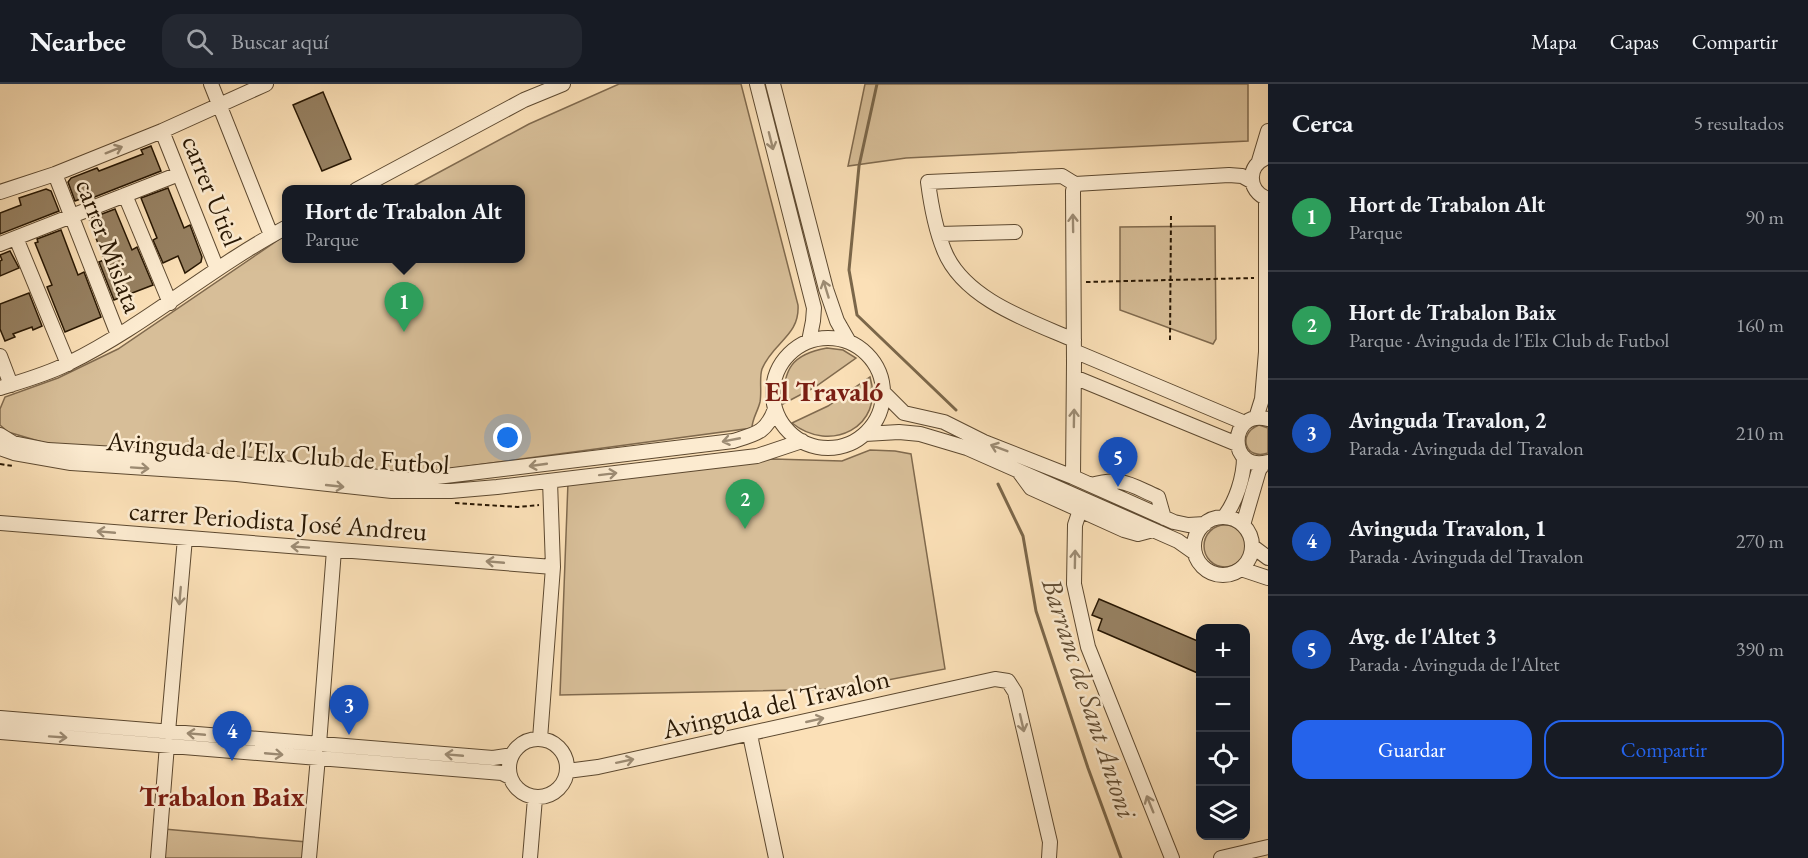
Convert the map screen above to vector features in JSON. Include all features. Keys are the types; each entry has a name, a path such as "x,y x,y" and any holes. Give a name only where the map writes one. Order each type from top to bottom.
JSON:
{"street":[{"path":"211,84 271,235"},
{"path":"0,192 55,174 162,131 266,84"},
{"path":"364,185 524,100 563,84"},
{"path":"757,84 814,308 809,341"},
{"path":"773,84 826,289 837,321 849,342"},
{"name":"carrer Utiel","path":"162,131 217,268"},
{"path":"1251,181 1255,166 1263,159 1268,131"},
{"name":"carrer Mislata","path":"55,174 118,335"},
{"path":"0,244 179,174"},
{"path":"1074,188 1229,175 1242,176 1251,181 1258,194 1267,198 1267,318 1263,388 1256,420 1239,430 1237,444 1244,457 1244,468 1231,508 1224,517"},
{"path":"1073,477 1074,377 1074,345 1074,282 1074,188 1062,176 928,182 932,214 944,252 964,280 995,305 1074,345 1113,367 1256,420"},
{"path":"125,195 170,303"},
{"path":"0,356 4,389 68,364 170,303 217,268 282,230"},
{"path":"939,234 1015,232"},
{"path":"16,238 68,364"},
{"path":"865,434 879,414 883,392 881,377 871,358 849,342 839,339 817,339 795,348 783,361 774,379 773,399 788,431 802,441 819,447 843,446 865,434 899,432 920,434 967,448 1020,473 1030,488 1079,504 1124,530 1138,534 1153,530 1178,541 1195,553 1202,567 1214,574 1227,575 1241,569 1249,560 1251,537 1243,525 1234,519 1224,517 1213,519 1205,524 1196,535 1195,553"},
{"path":"1103,388 1106,374 1113,367"},
{"path":"1074,377 1237,444"},
{"path":"883,392 904,413 944,422 984,442 1073,477 1164,518 1188,525 1205,524"},
{"name":"Avinguda de l'Elx Club de Futbol","path":"0,435 13,443 48,450 167,457 412,480 733,441 760,432 770,423 776,409"},
{"name":"Avinguda de l'Elx Club de Futbol","path":"0,448 14,453 71,463 237,474 392,491 451,491 758,456 802,441"},
{"path":"1244,457 1253,462 1266,462"},
{"path":"1243,525 1259,470 1266,462"},
{"path":"540,739 553,567 550,481"},
{"path":"1079,504 1075,525 1074,584 1088,647 1172,858"},
{"name":"carrer Periodista José Andreu","path":"0,524 553,567"},
{"path":"158,858 185,538"},
{"path":"1252,546 1268,558"},
{"path":"309,858 334,549"},
{"path":"1241,569 1268,578"},
{"name":"Avinguda del Travalon","path":"567,771 598,767 750,735 995,679 1008,681 1015,692 1050,842 1048,858"},
{"path":"0,718 168,738 318,751 502,773 510,777"},
{"path":"0,732 168,738"},
{"path":"750,735 776,858"},
{"path":"540,739 558,747 565,758 567,771 564,782 557,790 547,796 535,798 518,790 510,777 509,764 512,755 525,742 540,739"},
{"path":"318,751 493,758 512,755"},
{"path":"530,858 535,798"},
{"path":"1221,858 1268,847"}],"path":[{"path":"1170,340 1171,216"},
{"path":"1074,282 1266,278"}],"shaded area":[{"path":"619,84 741,84 798,305 795,324 762,369 760,402 752,428 410,474 166,450 52,445 8,432 0,425 0,409 5,397 58,378 118,349 282,237 282,263 525,263 525,185 415,185 529,124"},
{"path":"865,84 1248,84 1248,141 906,158 848,166"},
{"path":"1215,226 1216,339 1213,344 1120,310 1120,227"},
{"path":"827,348 843,350 856,358 815,387 783,404 785,381 792,365 805,354"},
{"path":"870,377 873,395 869,410 862,422 851,430 837,435 822,436 807,432 792,423 828,406"},
{"path":"1259,425 1268,428 1268,453 1254,453 1247,445 1248,434"},
{"path":"870,450 911,454 945,669 841,689 560,695 568,482 773,459 842,461"},
{"path":"1225,525 1240,531 1246,546 1240,561 1225,567 1210,561 1204,546 1210,531"},
{"path":"164,829 307,842 305,858 161,858"}],"building":[{"path":"323,92 351,159 322,171 293,105"},
{"path":"151,146 161,171 87,200 86,197 75,201 68,182 71,178 97,168 99,171 143,154 141,150"},
{"path":"168,188 184,228 190,225 202,257 201,262 185,273 178,256 163,263 153,240 157,238 141,198"},
{"path":"46,189 51,191 59,211 0,234 0,213 21,205 19,198"},
{"path":"115,209 132,250 137,247 153,285 114,300 99,262 104,260 89,219"},
{"path":"61,230 78,275 84,272 101,317 65,332 47,287 52,285 35,243 38,242 37,239"},
{"path":"10,251 19,268 0,276 0,261 2,260 0,255"},
{"path":"29,293 42,326 13,334 15,337 5,341 0,329 0,304"},
{"path":"1099,599 1196,640 1196,672 1098,630 1102,619 1092,615"}],"waterway":[{"name":"Barranc de Sant Antoni","path":"877,84 859,166 849,270 857,315 956,410"},
{"name":"Barranc de Sant Antoni","path":"998,484 1023,536 1036,611 1088,768 1121,858"}],"place":[{"name":"Hort de Trabalon Alt","path":"404,332"},
{"name":"Avg. de l'Altet 3","path":"1118,487"},
{"name":"Hort de Trabalon Baix","path":"745,529"},
{"name":"Avinguda Travalon, 2","path":"349,735"},
{"name":"Avinguda Travalon, 1","path":"232,761"}],"district":[{"name":"El Travaló","path":"824,391"},
{"name":"Trabalon Baix","path":"222,796"}]}
